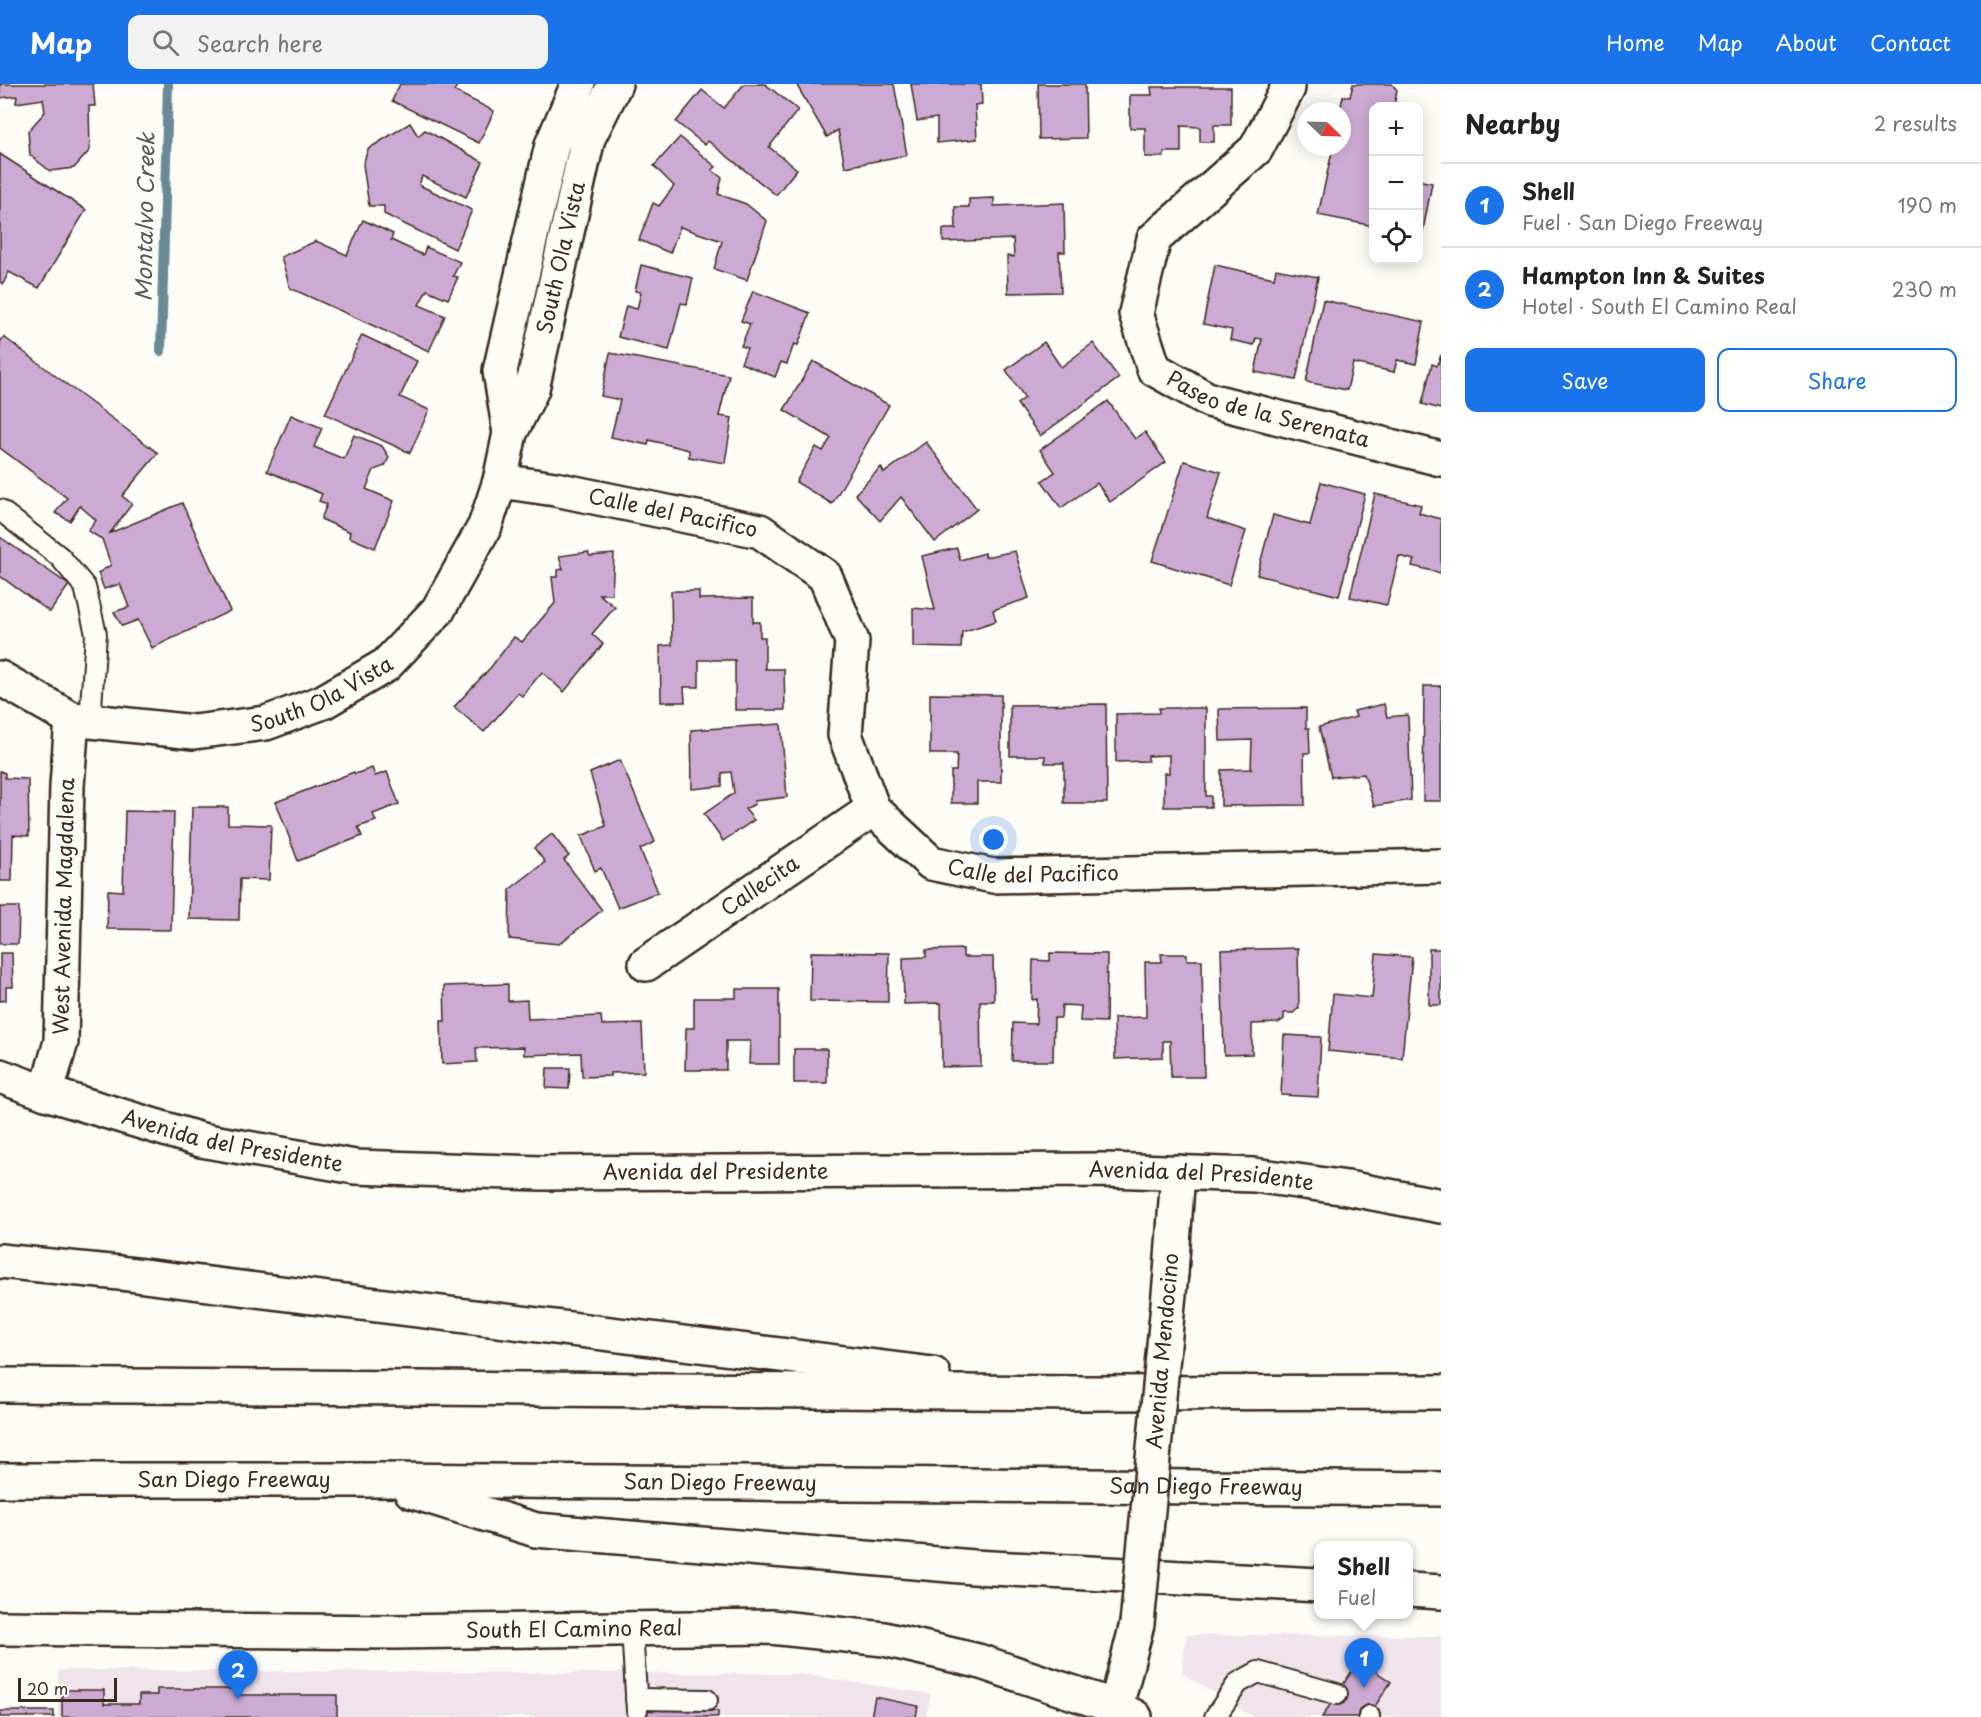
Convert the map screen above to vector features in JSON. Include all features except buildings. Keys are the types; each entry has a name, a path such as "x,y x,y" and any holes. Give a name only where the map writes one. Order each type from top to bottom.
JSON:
{"main road":[{"name":"South Ola Vista","path":"510,433 500,371 552,145 578,84"},
{"name":"South Ola Vista","path":"0,678 81,720 194,732 266,723 323,702 386,665 438,610 485,526 500,481 510,433 532,389 588,138 615,84"},
{"name":"Paseo de la Serenata","path":"1288,84 1256,149 1154,239 1136,313 1154,369 1209,400 1441,459"},
{"name":"Calle del Pacifico","path":"500,481 555,489 760,531 825,576 852,641 846,735 873,809 931,863 993,876 1441,866"},
{"name":"West Avenida Magdalena","path":"46,1093 61,1042 67,786 81,720"},
{"name":"Callecita","path":"646,963 873,809"},
{"name":"Avenida del Presidente","path":"0,1076 46,1093 201,1140 355,1167 542,1173 1094,1170 1178,1172 1254,1175 1347,1188 1441,1206"},
{"name":"Avenida Mendocino","path":"1126,1712 1137,1624 1171,1273 1178,1172"},
{"path":"0,1261 120,1273 1086,1393"},
{"path":"0,1385 1086,1393 1441,1392"},
{"name":"San Diego Freeway","path":"0,1480 378,1480 1441,1489"},
{"path":"378,1480 536,1530 973,1567 1314,1585"},
{"path":"1413,1590 1441,1592"},
{"name":"South El Camino Real","path":"0,1628 393,1632 771,1628 884,1639 978,1661 1126,1712"}],"lane":[{"path":"0,510 60,557 85,587 96,634 81,720"},
{"path":"632,1629 636,1704 707,1700"},
{"path":"1215,1717 1238,1683 1258,1672 1337,1694"}],"shaded area":[{"path":"1186,1635 1441,1636 1441,1717 1253,1717 1182,1673"},
{"path":"58,1670 800,1674 931,1694 926,1717 58,1717"}],"waterway":[{"name":"Montalvo Creek","path":"161,351 168,84"}],"place":[{"name":"Shell","path":"1364,1688"},
{"name":"Hampton Inn & Suites","path":"238,1700"}]}
